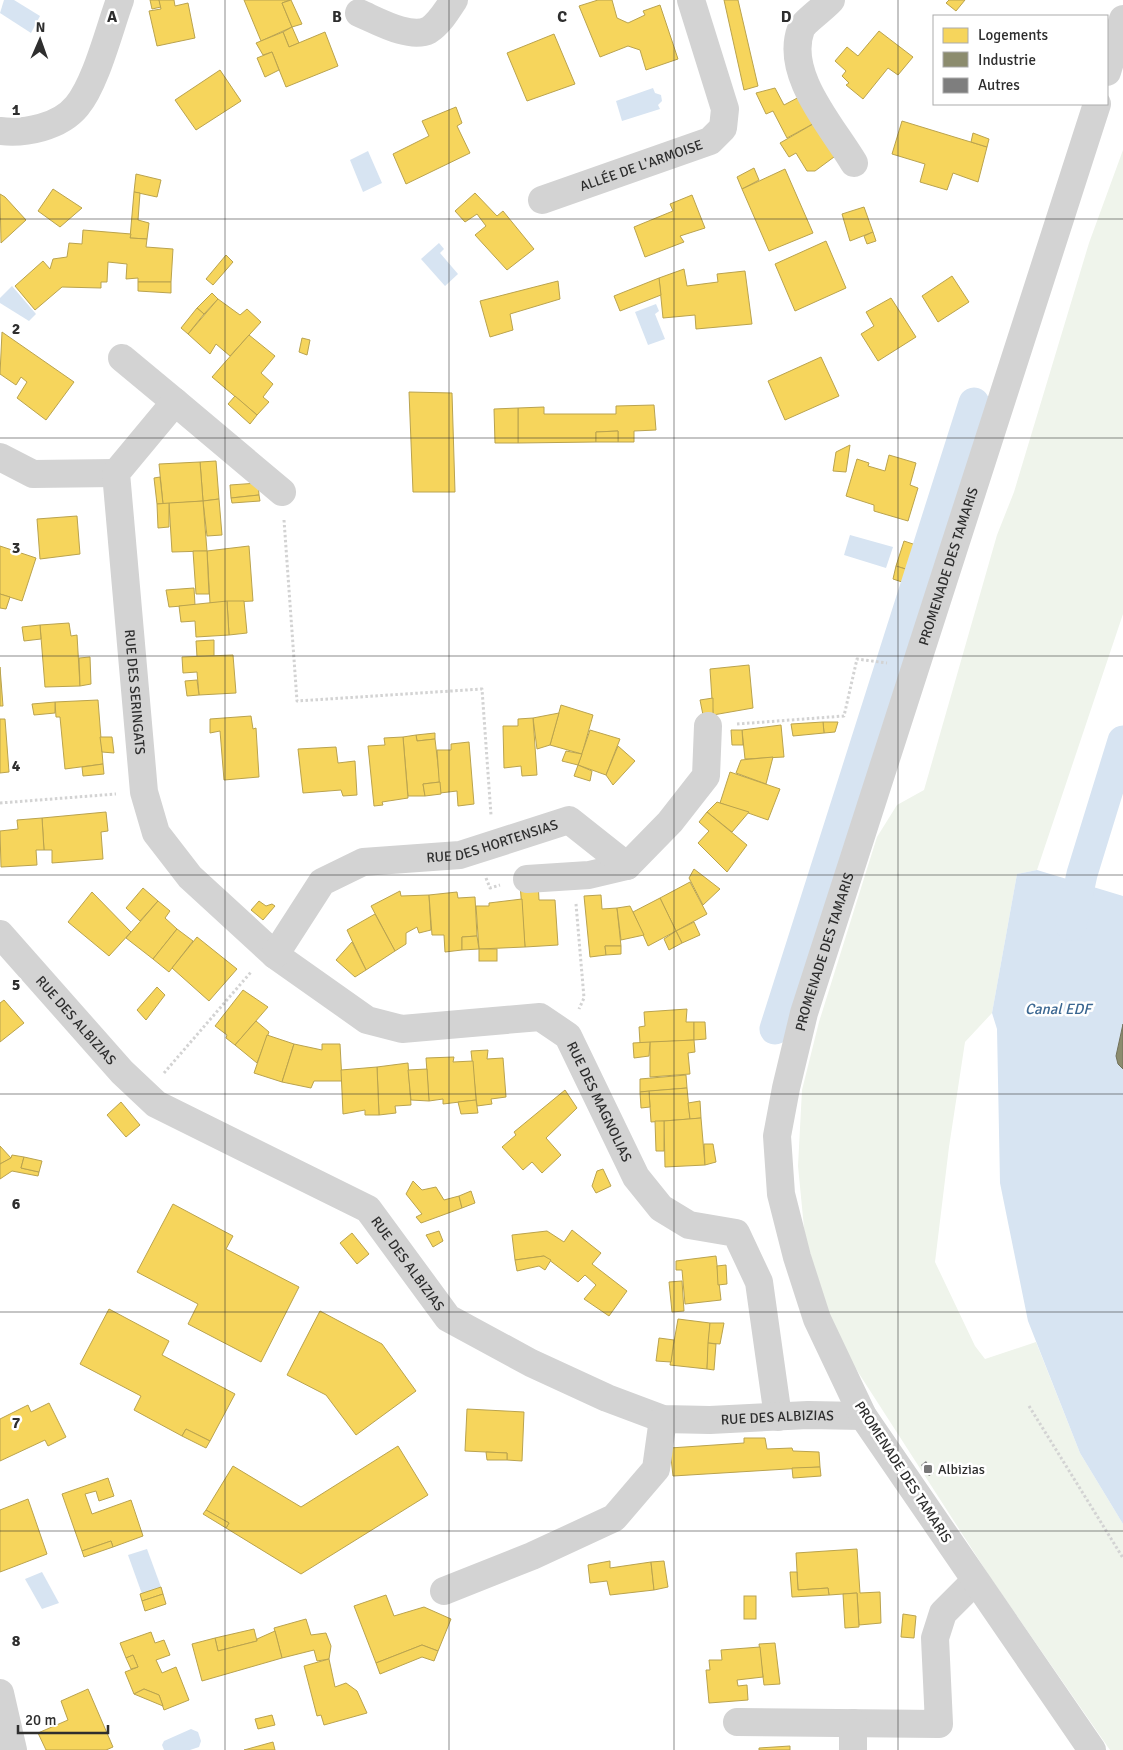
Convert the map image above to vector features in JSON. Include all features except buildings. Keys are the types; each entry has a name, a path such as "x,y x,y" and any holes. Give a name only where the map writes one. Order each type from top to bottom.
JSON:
{"street":[{"path":"0,131 28,130 50,125 76,108 87,91 120,0"},
{"path":"359,12 405,32 428,30 442,18 454,0"},
{"name":"ALLÉE DE L'ARMOISE","path":"542,200 710,141 723,128 725,109 694,14 692,0"},
{"path":"831,0 801,27 796,51 805,86 854,163"},
{"path":"1108,69 1123,19"},
{"name":"PROMENADE DES TAMARIS","path":"1092,1750 863,1416 816,1318 796,1257 783,1203 777,1136 784,1097 809,995 1097,105"},
{"path":"122,358 282,492"},
{"path":"0,457 33,474 116,473 175,402"},
{"name":"RUE DES SERINGATS","path":"116,473 144,792 156,833 190,877 272,953"},
{"path":"527,879 589,875 626,866 670,822 706,776 708,726"},
{"name":"RUE DES HORTENSIAS","path":"272,953 322,882 363,862 460,855 569,820 626,866"},
{"name":"RUE DES ALBIZIAS","path":"0,934 122,1072 156,1104 368,1209 448,1318 606,1398 663,1419 710,1420 808,1415 863,1416"},
{"name":"RUE DES MAGNOLIAS","path":"272,953 367,1020 402,1029 540,1017 568,1036 636,1177 661,1208 689,1225 736,1233 759,1282 778,1417"},
{"path":"444,1591 532,1556 614,1518 656,1469 663,1419"},
{"path":"737,1722 939,1724 935,1638 943,1613 976,1582"},
{"path":"0,1693 13,1750"},
{"path":"853,1723 853,1750"}],"path":[{"path":"282,492 297,701 482,689 493,844"},
{"path":"708,726 844,716 857,659 885,663"},
{"path":"0,803 144,792"},
{"path":"568,1036 584,998 574,876"},
{"path":"145,1094 272,953"},
{"path":"1030,1406 1123,1558"}],"shaded area":[{"path":"1123,150 1123,614 1037,870 1017,874 992,1013 965,1042 949,1147 935,1262 975,1346 985,1359 1036,1342 1080,1453 1123,1524 1123,1750 1110,1750 990,1577 838,1341 805,1238 798,1166 802,1090 819,1022 877,837 897,805 924,790 997,535 1014,492 1089,243"}],"water":[{"path":"4,0 14,0 40,16 31,33 0,13"},
{"path":"653,88 655,93 661,95 662,101 658,105 660,109 622,121 616,101"},
{"path":"368,151 382,183 363,192 350,160"},
{"path":"439,243 444,249 440,253 458,274 445,286 421,259"},
{"path":"12,286 36,314 29,321 0,303 0,298"},
{"path":"656,304 659,311 655,314 665,339 648,345 635,312"},
{"path":"850,535 893,547 886,568 844,555"},
{"name":"Canal EDF","path":"1037,870 1123,896 1123,1024 1116,1056 1118,1064 1123,1069 1123,1524 1080,1453 1028,1321 1000,1183 997,1029 992,1013 1017,874"},
{"path":"147,1549 161,1587 142,1594 128,1555"},
{"path":"42,1572 59,1603 42,1609 25,1579"},
{"path":"191,1729 198,1732 201,1741 199,1747 190,1750 164,1750 162,1745 164,1741"}],"waterway":[{"path":"775,1029 974,403"},
{"name":"Canal EDF","path":"1071,925 1082,874 1123,741"}],"place":[{"name":"Albizias","path":"928,1469"}]}
